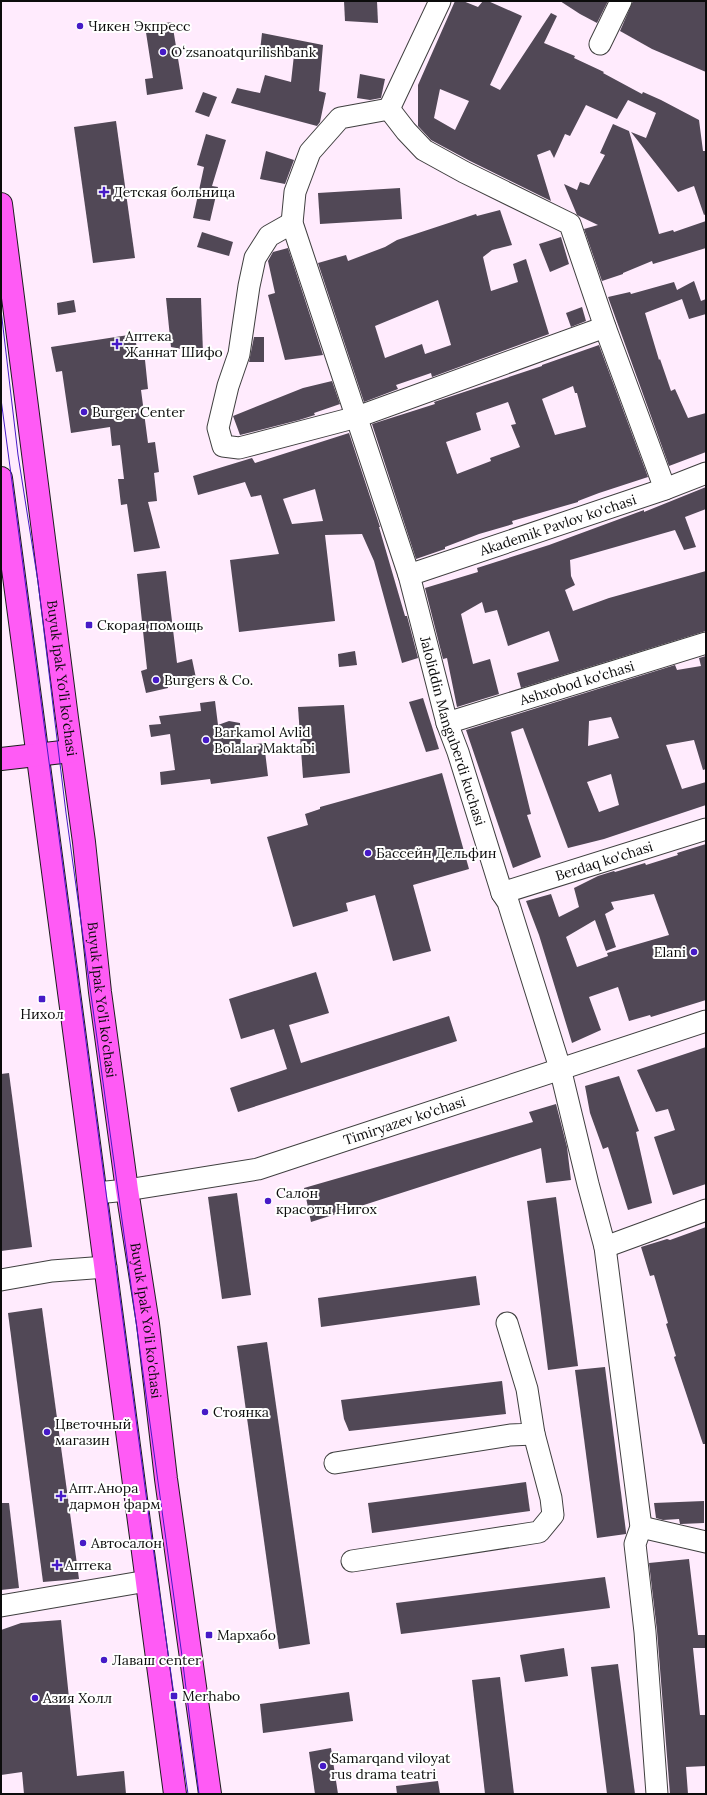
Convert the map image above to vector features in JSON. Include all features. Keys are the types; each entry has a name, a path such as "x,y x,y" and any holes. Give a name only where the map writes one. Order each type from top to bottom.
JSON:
{"main road":[{"name":"Buyuk Ipak Yo'li ko'chasi","path":"1,204 84,842 100,992 127,1190 148,1324 167,1486 210,1794"},
{"path":"1,478 175,1794"},
{"path":"1,759 71,751"}],"street":[{"path":"389,109 440,1"},
{"path":"600,44 621,1"},
{"path":"389,109 340,118 310,152 295,192 292,223 269,236 255,258 249,286 239,354 228,386 218,428 223,446 239,448 357,417 605,327"},
{"path":"389,109 406,132 424,150 464,172 570,224 605,327 664,489"},
{"name":"Jaloliddin Manguberdi kuchasi","path":"292,223 409,575 447,723 458,752 502,893 508,902 560,1068 605,1247 641,1526"},
{"name":"Akademik Pavlov ko'chasi","path":"409,575 664,489 706,473"},
{"name":"Ashxobod ko'chasi","path":"447,723 706,643"},
{"name":"Berdaq ko'chasi","path":"502,893 706,829"},
{"name":"Timiryazev ko'chasi","path":"96,1193 127,1190 258,1169 706,1021"},
{"path":"605,1247 706,1210"},
{"path":"1,1280 52,1270 106,1266"},
{"path":"352,1561 539,1532 553,1515 551,1498 534,1434 527,1389 507,1323"},
{"path":"335,1463 510,1436 534,1434"},
{"path":"657,1794 645,1632 635,1544 641,1526 706,1542"},
{"path":"1,1606 147,1581"}],"building":[{"path":"344,1 377,1 378,23 345,21"},
{"path":"455,1 463,1 478,7 483,1 488,1 522,16 490,85 500,90 551,13 557,16 544,43 575,56 574,58 604,72 603,73 642,94 643,92 661,100 699,120 703,151 706,151 706,214 704,215 694,186 678,192 631,132 646,138 656,113 628,100 617,119 586,105 570,136 565,134 554,158 550,150 537,155 551,201 431,140 418,126 418,85","holes":["440,89 469,101 455,130 434,118"]},
{"path":"560,1 608,1 597,23"},
{"path":"633,1 706,1 706,72 652,49 620,31"},
{"name":"Oʻzsanoatqurilishbank","path":"172,22 183,89 147,95 145,79 153,78 145,26"},
{"path":"262,33 323,45 319,91 326,93 320,122 317,126 231,103 237,88 260,93 265,75 291,82 294,55 270,55 260,51"},
{"path":"360,74 385,79 381,98 370,100 357,98"},
{"path":"203,92 217,97 209,117 195,112"},
{"name":"Детская больница","path":"116,121 135,258 93,263 74,127"},
{"path":"613,124 629,131 659,234 673,230 674,232 706,221 706,248 653,264 652,261 623,274 602,281 584,229 598,225 577,215 564,184 577,190 580,182 589,185 605,155 600,153"},
{"path":"206,134 226,140 212,186 218,187 210,221 193,218 204,167 197,165"},
{"path":"266,151 294,160 285,184 260,179"},
{"path":"400,188 402,219 320,224 318,193"},
{"path":"500,210 512,245 492,250 483,257 491,291 518,282 513,264 526,259 549,334 432,377 431,373 396,385 398,389 364,402 318,263 346,255 348,261 385,247 397,240 476,214 477,216","holes":["438,300 451,345 425,354 422,344 385,358 375,326"]},
{"path":"202,232 233,242 229,256 197,247"},
{"path":"561,237 569,264 550,272 539,244"},
{"path":"288,248 323,355 285,360 268,295 275,293 268,261 273,252"},
{"path":"694,281 701,301 706,299 706,314 689,319 682,299 645,313 659,360 660,359 671,391 675,389 688,418 706,413 706,452 669,466 608,297 630,292 631,294 674,282 677,290"},
{"path":"166,298 201,298 203,353 171,347"},
{"path":"74,300 76,312 58,315 57,303"},
{"path":"582,307 586,321 571,327 566,313"},
{"path":"135,334 138,360 145,360 148,389 141,390 148,443 155,442 159,472 154,473 157,501 148,502 160,548 134,552 127,504 121,505 118,479 124,479 120,445 112,446 110,427 71,433 62,371 56,372 51,347"},
{"path":"254,337 264,337 264,362 249,362"},
{"path":"599,345 648,477 599,493 578,502 512,521 513,524 479,534 445,547 445,549 416,559 372,424 435,404 434,402","holes":["573,386 575,393 577,393 586,427 555,435 542,399","508,402 516,424 511,425 520,447 490,458 491,461 457,474 446,442 481,430 476,413"]},
{"path":"332,381 340,404 299,420 240,435 233,416 303,388"},
{"path":"349,433 380,527 418,658 402,663 374,561 362,534 325,535 335,621 239,632 230,560 279,554 261,495 251,497 245,482 198,495 193,476 252,458 255,463","holes":["315,489 323,521 292,524 283,499"]},
{"path":"706,487 706,509 685,517 696,547 684,550 675,530 570,560 571,576 575,585 565,590 573,611 609,598 706,571 706,631 521,688 517,673 559,661 549,631 508,646 497,610 485,613 482,602 461,614 473,664 490,659 499,694 457,707 447,658 443,659 425,588 478,572 477,568 549,545 644,510 644,512"},
{"path":"166,571 177,663 192,659 196,678 168,685 168,688 146,693 141,671 147,669 137,574"},
{"path":"355,651 357,665 339,667 338,654"},
{"path":"706,656 706,769 703,770 694,740 666,745 682,789 706,782 706,805 604,839 568,848 523,728 511,732 531,814 527,815 541,857 513,868 466,730 675,665 677,670 701,666 699,658","holes":["611,717 619,738 588,746 589,721","611,774 619,805 599,812 587,782"]},
{"path":"423,698 439,749 426,752 409,702"},
{"name":"Barkamol Avlid Bolalar Maktabi","path":"215,701 218,725 229,721 240,723 241,746 264,743 268,776 211,784 210,779 161,785 160,772 175,770 170,734 151,737 149,725 161,724 159,716 201,711 200,703"},
{"path":"344,705 350,773 303,778 298,707"},
{"name":"Бассейн Дельфин","path":"442,773 469,869 413,885 431,951 393,961 375,895 346,903 348,911 293,927 267,837 308,825 305,814 320,809 320,807"},
{"path":"706,844 706,1000 651,1017 650,1015 629,1021 618,987 589,997 601,1030 572,1043 539,935 526,901 551,894 559,917 579,907 574,888 598,876 645,863 646,865 678,855 677,853","holes":["654,894 669,935 607,953 608,956 577,967 566,937 595,920 606,951 616,947 605,914 614,909 611,902"]},
{"path":"316,972 329,1013 289,1025 301,1063 449,1016 457,1041 238,1112 230,1088 287,1069 274,1029 241,1039 229,999"},
{"path":"706,1047 706,1184 673,1195 654,1137 675,1130 668,1109 656,1112 637,1070"},
{"path":"9,1073 32,1247 1,1251 1,1074"},
{"path":"619,1076 639,1131 636,1132 652,1203 628,1210 608,1147 603,1149 590,1113 585,1086"},
{"path":"556,1104 567,1147 571,1180 546,1183 541,1148 311,1222 304,1188 533,1122 529,1112"},
{"path":"237,1193 251,1295 222,1299 208,1197"},
{"path":"556,1197 578,1366 548,1370 527,1201"},
{"path":"706,1227 706,1444 703,1444 674,1357 676,1356 666,1324 668,1323 654,1275 650,1276 641,1247 667,1239 670,1240"},
{"path":"476,1276 480,1305 321,1327 318,1298"},
{"path":"42,1308 79,1579 43,1582 8,1313"},
{"path":"267,1342 310,1644 279,1649 237,1346"},
{"path":"605,1367 626,1534 597,1538 575,1370"},
{"path":"502,1381 506,1414 349,1431 344,1419 341,1400"},
{"path":"526,1482 530,1511 372,1533 368,1503"},
{"path":"704,1501 704,1523 680,1524 679,1519 663,1520 656,1518 654,1503"},
{"path":"1,1503 9,1503 19,1588 1,1590"},
{"path":"689,1559 698,1635 706,1635 706,1648 693,1648 700,1715 706,1715 706,1766 686,1767 688,1794 670,1794 657,1631 649,1563"},
{"path":"605,1577 610,1608 401,1634 396,1603"},
{"name":"Азия Холл","path":"61,1620 77,1776 124,1771 126,1794 24,1794 22,1772 1,1775 1,1630 21,1623"},
{"path":"564,1648 568,1676 525,1682 520,1655"},
{"path":"618,1664 635,1794 607,1794 591,1667"},
{"path":"500,1677 514,1794 485,1794 472,1680"},
{"path":"349,1692 353,1721 263,1733 260,1704"},
{"path":"331,1748 338,1794 315,1794 309,1752"},
{"path":"438,1781 440,1794 397,1794 396,1786"}],"tram line":[{"path":"1,310 18,455 38,582 66,813 182,1656 199,1794"},
{"path":"1,399 152,1540 188,1794"}],"place":[{"name":"Чикен Экпресс","path":"80,26"},
{"name":"Oʻzsanoatqurilishbank","path":"163,52"},
{"name":"Детская больница","path":"104,192"},
{"name":"Аптека Жаннат Шифо","path":"117,344"},
{"name":"Burger Center","path":"84,412"},
{"name":"Скорая помощь","path":"89,625"},
{"name":"Burgers & Co.","path":"156,680"},
{"name":"Barkamol Avlid Bolalar Maktabi","path":"206,740"},
{"name":"Бассейн Дельфин","path":"368,853"},
{"name":"Elani","path":"694,952"},
{"name":"Нихол","path":"42,999"},
{"name":"Салон красоты Нигох","path":"268,1201"},
{"name":"Стоянка","path":"205,1412"},
{"name":"Цветочный магазин","path":"47,1432"},
{"name":"Апт.Анора дармон фарм","path":"61,1496"},
{"name":"Автосалон","path":"83,1543"},
{"name":"Аптека","path":"57,1565"},
{"name":"Мархабо","path":"209,1635"},
{"name":"Лаваш center","path":"104,1660"},
{"name":"Merhabo","path":"174,1696"},
{"name":"Азия Холл","path":"35,1698"},
{"name":"Samarqand viloyat rus drama teatri","path":"323,1766"}]}
